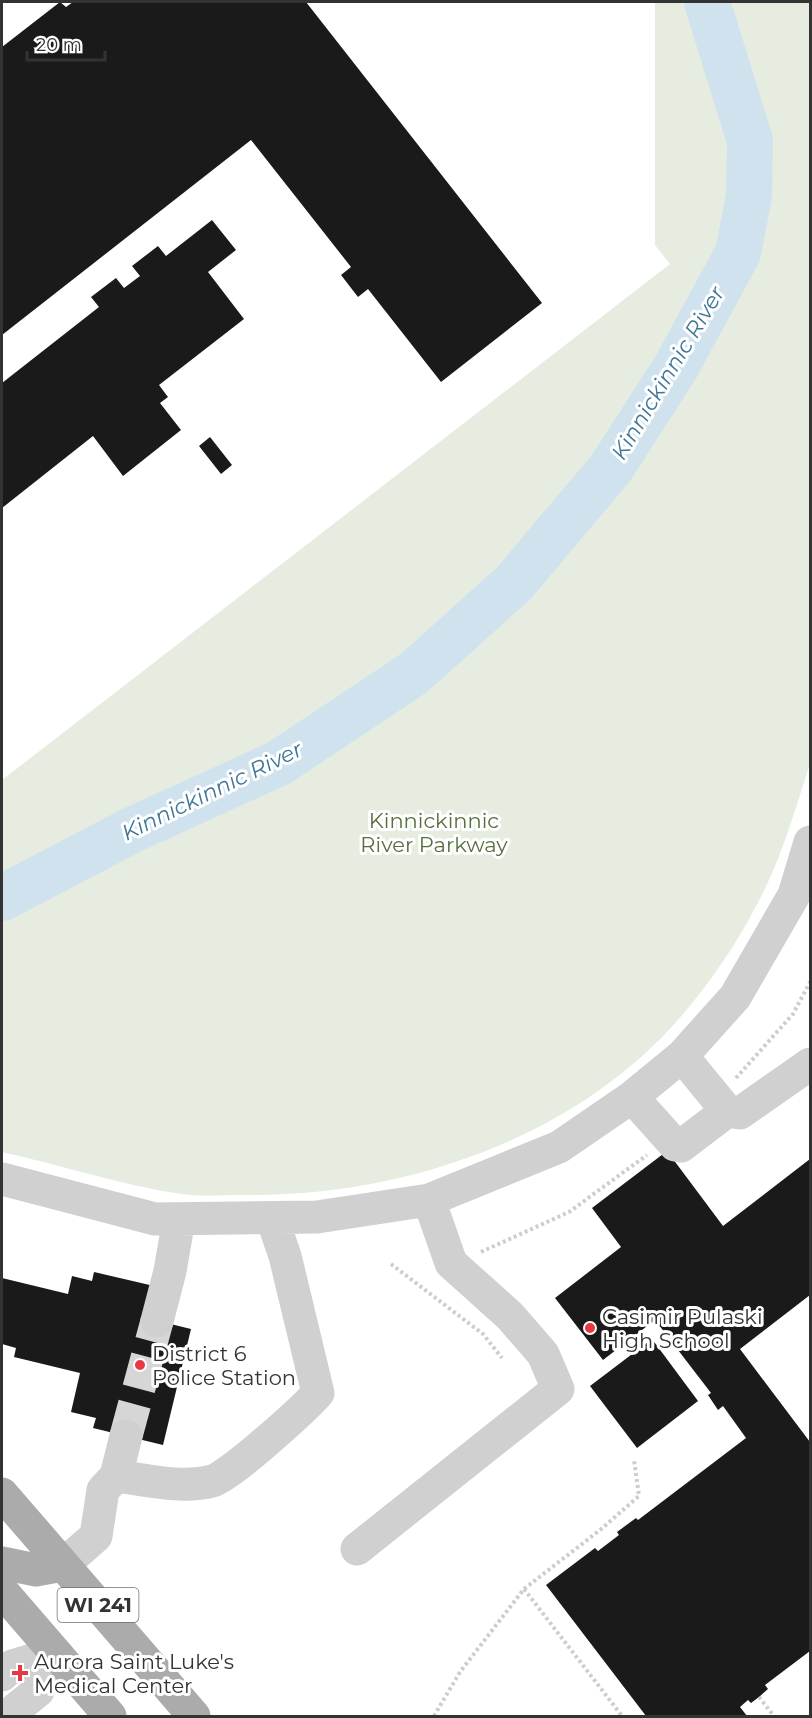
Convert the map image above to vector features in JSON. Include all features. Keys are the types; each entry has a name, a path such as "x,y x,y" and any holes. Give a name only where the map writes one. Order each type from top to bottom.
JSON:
{"main road":[{"name":"WI 241","path":"2,1494 194,1716"},
{"path":"2,1563 36,1570 63,1565"},
{"name":"WI 241","path":"2,1591 110,1716"}],"street":[{"path":"2,1179 155,1219 317,1217 429,1200 559,1147 632,1097 682,1056 735,997 794,895 810,842"},
{"path":"682,1056 728,1111 740,1113 810,1064"},
{"path":"632,1097 675,1145 681,1146 728,1111"},
{"path":"357,1549 558,1389 543,1354 510,1316 451,1263 429,1200"},
{"path":"116,1476 188,1484 215,1481 301,1412 318,1393 285,1256 272,1218"},
{"path":"157,1321 170,1271 179,1219"},
{"path":"63,1565 96,1536 103,1490 116,1476 126,1436"},
{"path":"2,1675 12,1666 55,1653"},
{"path":"7,1716 38,1691 55,1653"}],"path":[{"path":"392,1264 483,1334 502,1358"},
{"path":"434,1716 460,1672 524,1589 600,1530 639,1496 634,1460"},
{"path":"524,1589 622,1716"},
{"path":"759,1697 774,1716"}],"green space":[{"name":"Kinnickinnic River Parkway","path":"655,2 810,2 810,764 778,858 747,922 727,956 693,1002 650,1049 602,1089 548,1122 490,1149 430,1170 368,1184 305,1193 196,1195 136,1185 2,1152 2,780 670,264 655,245"}],"building":[{"path":"60,2 66,7 73,2 306,2 542,303 441,382 368,289 358,297 341,275 351,267 251,140 2,335 2,47"},
{"path":"212,220 236,250 208,272 244,319 159,385 168,397 160,403 181,430 123,476 93,436 2,508 2,383 99,307 91,297 116,278 124,288 140,276 132,266 158,246 166,256"},
{"path":"210,437 232,465 221,474 199,446"},
{"path":"667,1151 723,1226 810,1159 810,1295 740,1349 810,1442 810,1651 765,1685 768,1689 759,1697 751,1703 748,1700 740,1707 747,1716 646,1716 546,1585 595,1548 598,1551 619,1535 617,1532 636,1518 638,1520 746,1438 723,1406 718,1410 708,1395 711,1393 655,1320 603,1360 555,1298 621,1247 592,1208"},
{"path":"94,1272 154,1286 146,1318 191,1329 163,1445 93,1428 96,1418 71,1412 80,1373 14,1357 16,1348 2,1344 2,1278 68,1294 72,1276 92,1281"},
{"path":"652,1339 698,1401 637,1448 590,1386"}],"waterway":[{"name":"Kinnickinnic River","path":"2,898 132,830 279,763 414,673 514,583 611,468 676,367 738,253 749,196 750,141 707,2"}],"tunnel":[{"path":"126,1436 157,1321"}],"place":[{"name":"Casimir Pulaski High School","path":"590,1328"},
{"name":"District 6 Police Station","path":"140,1365"},
{"name":"Aurora Saint Luke's Medical Center","path":"20,1673"}]}
